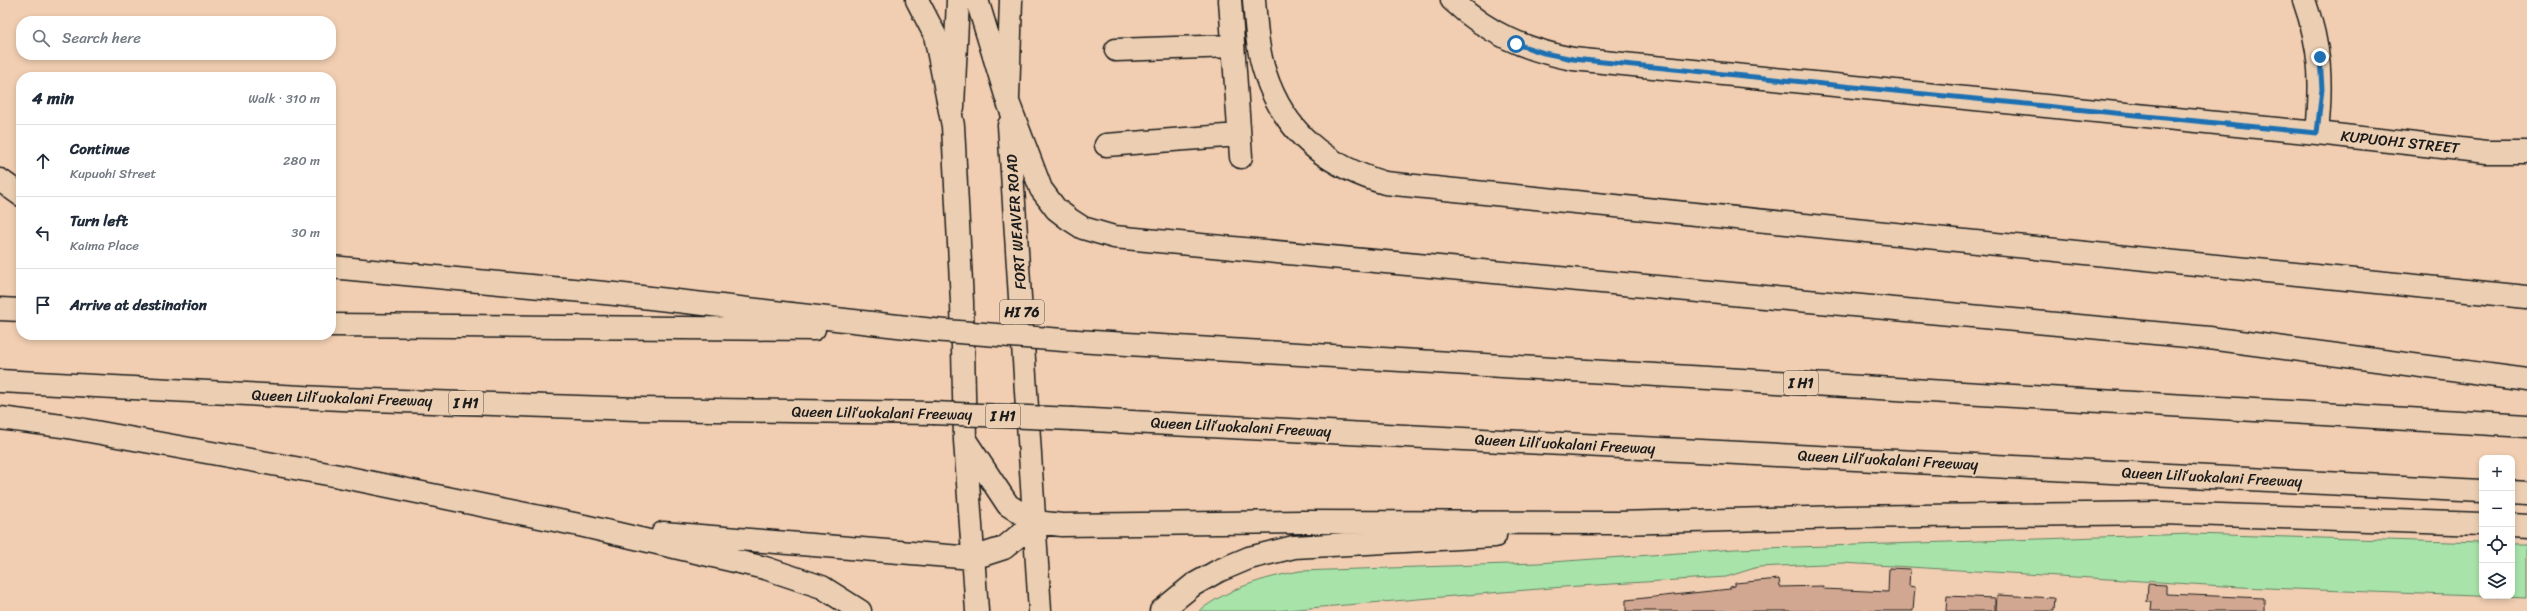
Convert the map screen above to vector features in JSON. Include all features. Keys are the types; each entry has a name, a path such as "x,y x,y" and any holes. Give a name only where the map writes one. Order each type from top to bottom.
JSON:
{"main road":[{"path":"917,0 935,35 953,126"},
{"path":"958,0 953,126 962,302 964,440 977,611"},
{"path":"977,0 1008,102 1041,189 1056,209 1083,228 1114,237 2209,338 2527,380"},
{"name":"FORT WEAVER ROAD","path":"1011,0 1008,102 1036,522 1040,611"},
{"path":"1230,0 1240,157"},
{"path":"1254,0 1259,48 1264,72 1285,116 1319,152 1339,166 1362,176 1385,183 2527,296"},
{"name":"KUPUOHI STREET","path":"1452,0 1490,30 1516,44 1544,53 1573,59 2317,133 2486,152 2527,152"},
{"path":"2304,0 2314,27 2320,57 2322,89 2317,133"},
{"path":"1116,50 1233,46"},
{"path":"1106,145 1239,135"},
{"path":"0,180 16,191"},
{"path":"336,266 615,294 933,330"},
{"path":"0,309 16,310"},
{"name":"I H1","path":"336,324 933,330 1076,341 2527,426"},
{"name":"Queen Liliʻuokalani Freeway","path":"0,381 341,399 646,409 933,413 1073,419 2479,491"},
{"path":"0,418 62,426 339,476 584,526 765,568 822,587 860,611"},
{"path":"964,440 1008,505 1036,522 1062,525 1301,522 1618,523 1852,516 2162,513 2479,524"},
{"path":"2515,492 2527,493"},
{"path":"584,526 973,558 1004,548 1036,522"},
{"path":"1161,611 1193,586 1218,571 1248,558 1294,547 1493,536 1618,523"},
{"path":"2515,525 2527,526"}],"green space":[{"path":"2192,534 2479,543 2479,596 2241,587 1843,563 1758,567 1726,577 1563,587 1273,611 1199,611 1210,603 1234,590 1273,577 1300,571 1538,563 1735,549"},
{"path":"2515,544 2527,544 2527,598 2515,598"}],"building":[{"path":"1889,568 1910,569 1909,586 1915,587 1913,611 1626,611 1626,600 1730,589 1730,587 1735,586 1735,583 1779,579 1780,587 1823,586 1823,589 1888,592"},
{"path":"2148,584 2166,585 2166,594 2264,598 2264,611 2151,611 2152,602 2147,602"},
{"path":"1997,595 2054,598 2053,611 1996,611"},
{"path":"1947,596 1995,598 1995,611 1946,611"}],"route":[{"path":"1516,44 1544,53 1573,59 2317,133 2322,89 2320,57"}]}
